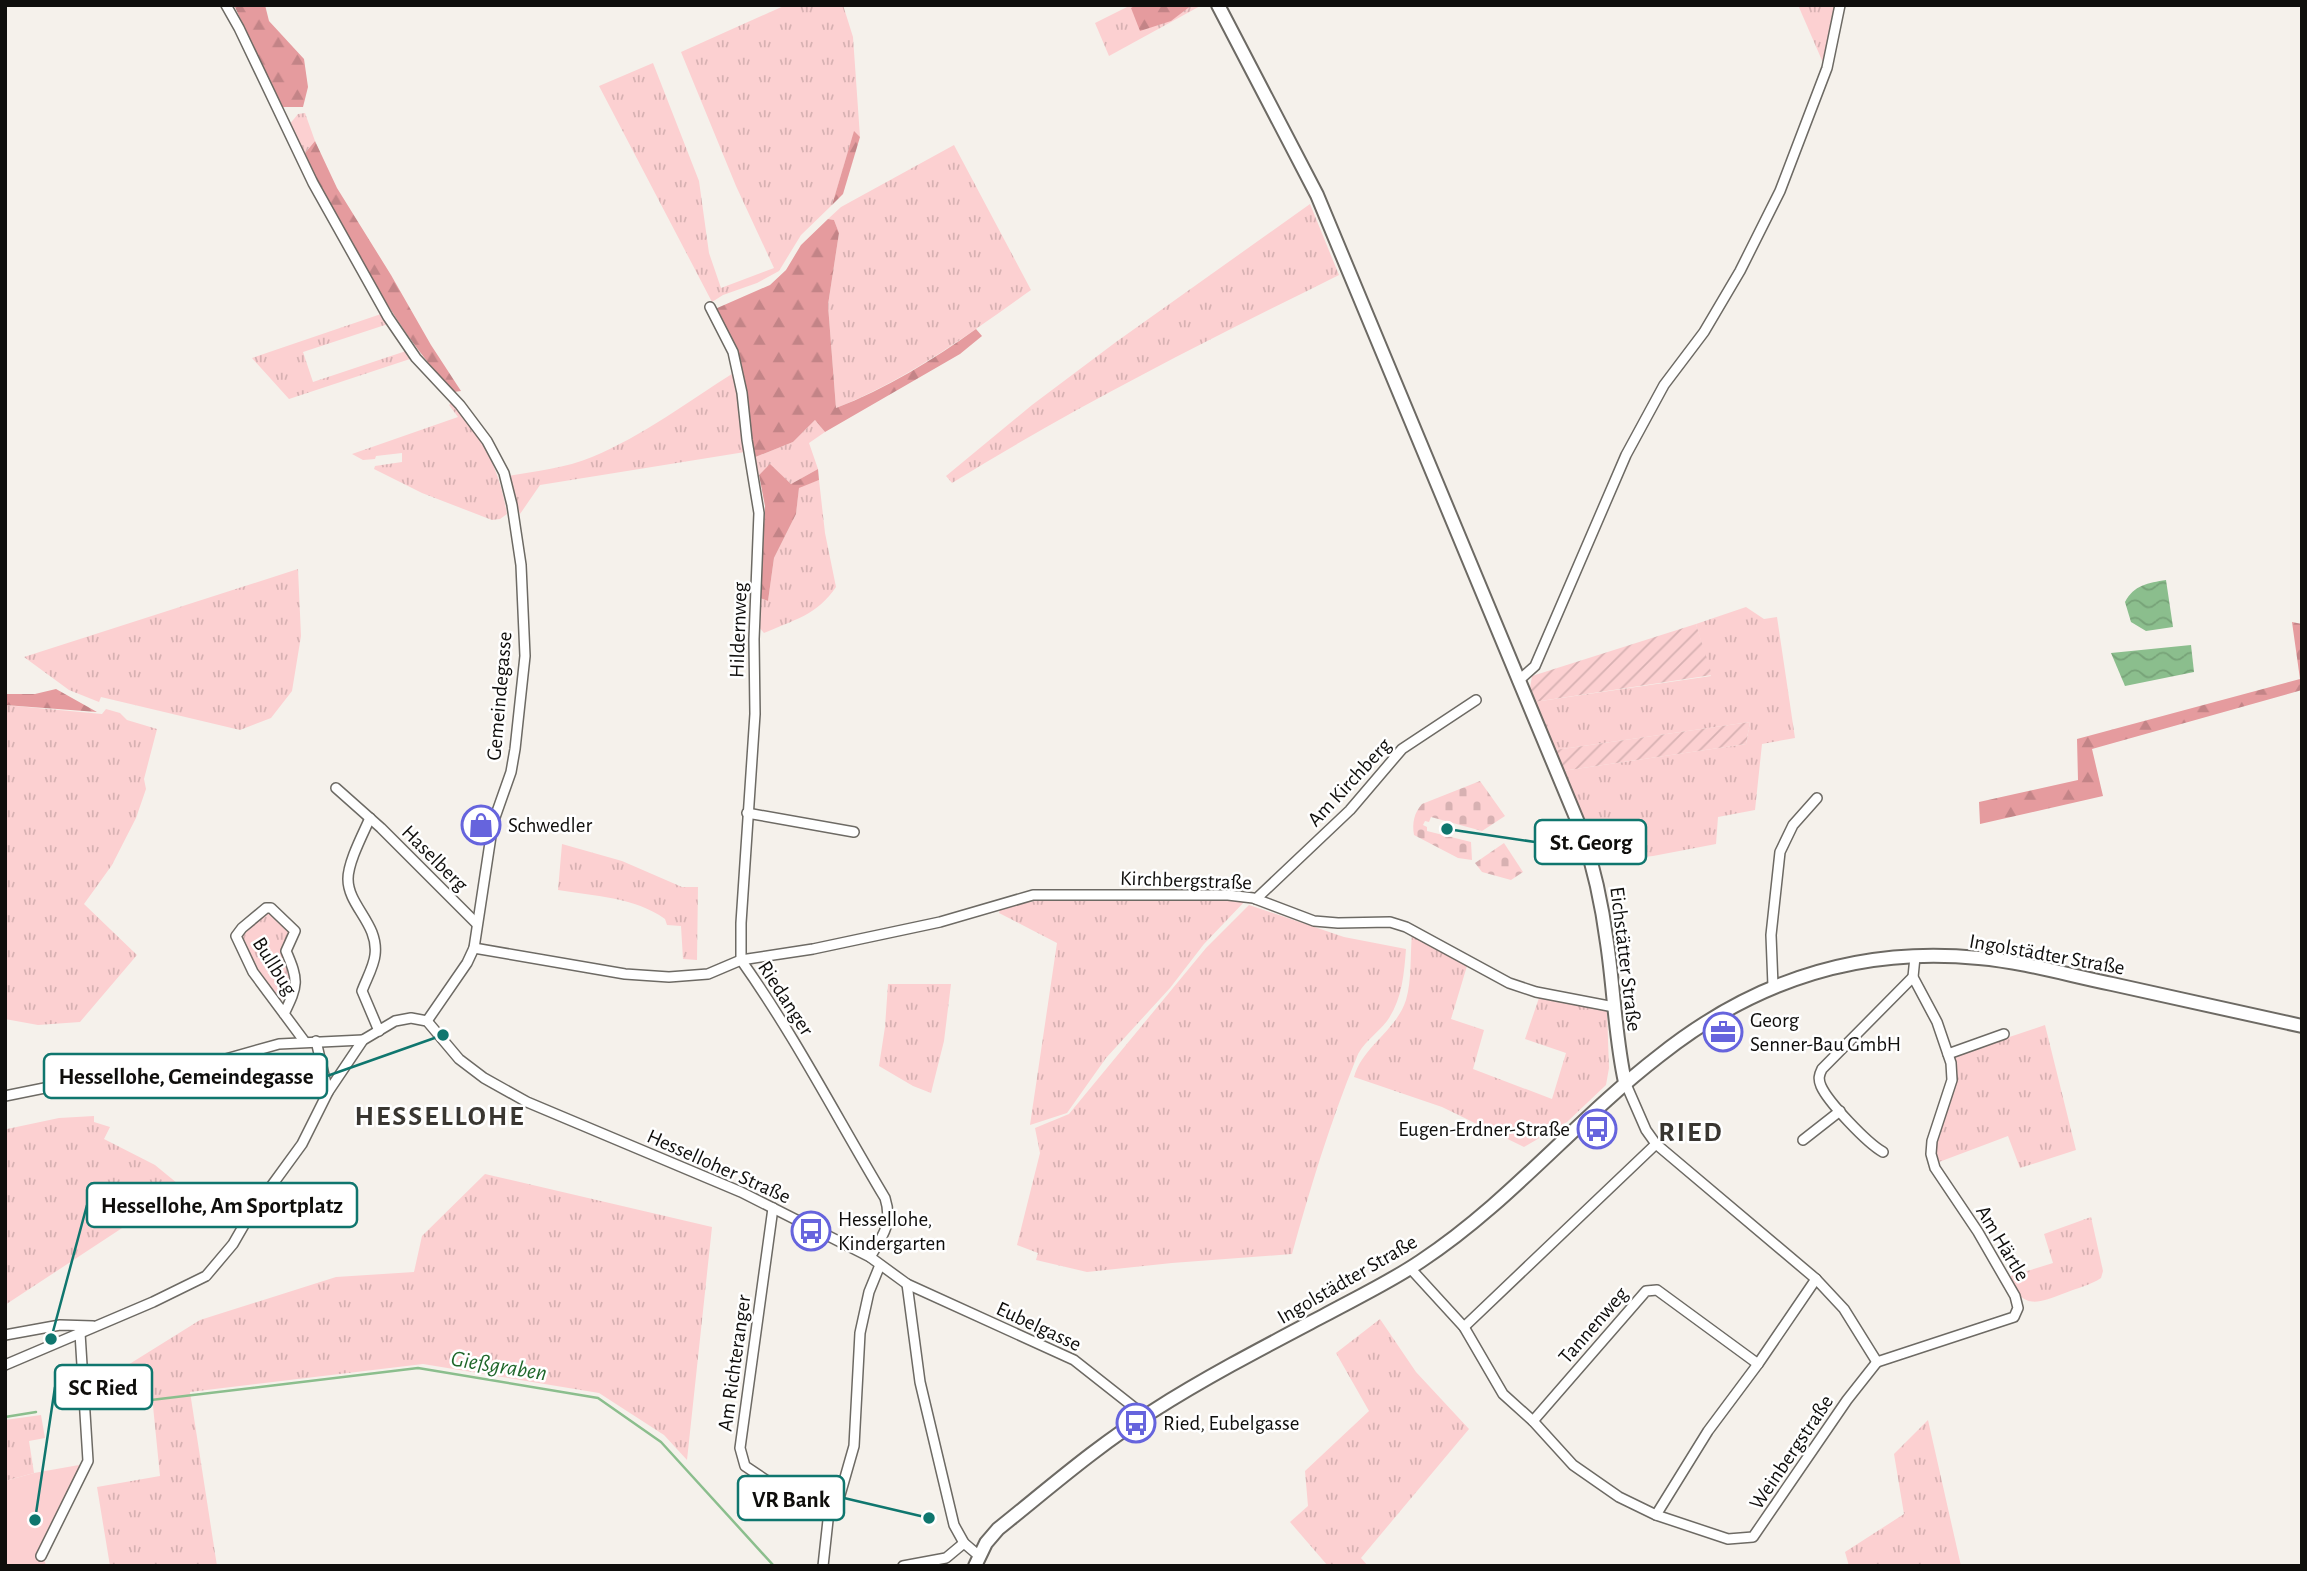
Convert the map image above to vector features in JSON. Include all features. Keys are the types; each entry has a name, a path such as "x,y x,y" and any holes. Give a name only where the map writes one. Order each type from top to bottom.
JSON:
{"main road":[{"name":"Eichstätter Straße","path":"1218,5 1317,195 1436,475 1504,649 1582,832 1592,863 1607,943 1619,1055 1625,1082"},
{"name":"Ingolstädter Straße","path":"976,1561 998,1529 1145,1416 1423,1261 1506,1195 1625,1082 1700,1024 1735,1003 1773,986 1839,965 1914,957 1980,958 2302,1026"}],"street":[{"name":"Gemeindegasse","path":"226,5 313,183 388,317 416,358 460,405 492,452 504,473 512,505 521,565 524,656 515,749 492,823 474,948 427,1021"},
{"path":"1518,681 1535,666 1626,454 1664,385 1703,332 1734,281 1780,191 1827,68 1840,5"},
{"name":"Hildernweg","path":"710,307 733,352 742,393 759,513 754,639 755,714 747,813 741,960"},
{"name":"Am Kirchberg","path":"1255,899 1350,810 1402,749 1476,700"},
{"name":"Haselberg","path":"337,788 476,923"},
{"path":"1773,986 1770,934 1780,852 1793,825 1817,798"},
{"path":"747,813 854,832"},
{"path":"370,818 348,881 356,902 373,930 375,955 362,991 379,1031"},
{"name":"Kirchbergstraße","path":"741,960 808,950 940,922 1033,895 1228,895 1255,899 1314,920 1338,923 1390,922 1406,927 1509,983 1536,992 1614,1007"},
{"name":"Bullbug","path":"284,1014 294,994 297,976 286,951 295,931 271,908 266,908 236,936 253,972 284,1014 305,1042"},
{"name":"Riedanger","path":"474,948 625,974 669,976 708,974 741,960 806,1061 885,1198 890,1216 884,1235 870,1257"},
{"path":"1882,1152 1871,1146 1840,1111 1821,1087 1819,1077 1822,1069 1913,977 1914,957"},
{"name":"Am Härtle","path":"1877,1362 2014,1317 2018,1308 2015,1296 1978,1233 1935,1168 1931,1154 1932,1141 1952,1080 1948,1054 1937,1022 1913,977"},
{"path":"5,1365 206,1276 233,1244 248,1218 302,1144 328,1092 363,1040 395,1021 411,1018 427,1021"},
{"name":"Hesselloher Straße","path":"427,1021 459,1059 484,1078 527,1102 773,1208 870,1257 907,1284"},
{"path":"1948,1054 2004,1034"},
{"path":"5,1096 99,1077 171,1071 279,1045 363,1040"},
{"path":"316,1041 328,1092"},
{"path":"1625,1082 1646,1130 1656,1144 1816,1279 1844,1309 1877,1362"},
{"path":"1803,1140 1840,1111"},
{"path":"1464,1327 1656,1144"},
{"name":"Am Richteranger","path":"773,1208 740,1448 746,1466 815,1513 829,1511"},
{"path":"823,1566 829,1511 838,1502 854,1446 860,1333 869,1292 880,1265"},
{"name":"Weinbergstraße","path":"1410,1268 1464,1327 1503,1394 1533,1421 1573,1465 1619,1497 1656,1515 1728,1539 1754,1537 1847,1400 1877,1362"},
{"path":"1656,1515 1708,1431 1816,1279"},
{"path":"907,1284 923,1392 954,1525 976,1561"},
{"name":"Eubelgasse","path":"907,1284 1074,1360 1145,1416"},
{"name":"Tannenweg","path":"1533,1421 1646,1292 1657,1290 1758,1364"},
{"path":"5,1335 60,1325 94,1326"},
{"path":"41,1556 88,1461 80,1333"},
{"path":"903,1566 946,1558 964,1543"}],"green space":[{"path":"234,5 265,5 269,21 304,59 308,87 303,107 281,107"},
{"path":"786,5 843,5 853,37 860,137 854,132 832,205 801,235 779,271 712,302 599,86 653,63 699,181 709,253 721,288 774,268 736,186 681,52"},
{"path":"1131,5 1202,5 1109,56 1095,23"},
{"path":"1136,5 1192,5 1171,21 1140,31 1131,8"},
{"path":"1798,5 1838,5 1824,65"},
{"path":"305,113 315,141 305,153 289,125 298,114"},
{"path":"854,131 860,137 843,194 832,205"},
{"path":"315,141 337,188 461,391 454,392 418,350 387,305 351,244 305,153"},
{"path":"954,145 1031,290 913,370 836,408 828,305 839,233 834,220 828,219 841,207"},
{"path":"1310,204 1339,275 1094,400 952,483 946,476 1032,405 1116,342"},
{"path":"828,219 834,220 839,233 828,305 836,408 909,373 976,329 982,336 960,354 825,432 815,420 793,442 753,458 746,390 739,359 715,309 770,285 786,270 801,245"},
{"path":"381,314 388,324 303,352 313,382 406,351 413,358 289,399 252,358"},
{"path":"735,372 745,452 540,485 520,514 508,476 572,464 611,449 648,429"},
{"path":"452,402 481,440 494,468 507,514 500,519 492,520 422,493 374,469 375,466 402,462 402,453 363,460 352,454 458,417 449,405"},
{"path":"815,420 825,432 809,443 818,469 791,484 770,465 759,475 753,458 793,442"},
{"path":"770,464 791,484 818,469 819,480 799,488 796,514 774,558 768,601 760,598 765,506 759,475"},
{"path":"819,480 825,533 836,587 813,610 764,633 757,625 760,598 768,601 774,558 796,514 799,487"},
{"path":"298,569 301,636 292,691 271,718 240,730 101,697 99,702 69,690 24,657"},
{"path":"1746,607 1764,619 1777,617 1795,738 1762,744 1755,810 1718,817 1716,844 1653,856 1597,862 1586,821 1562,771 1746,744 1750,722 1555,750 1534,702 1711,676 1696,624"},
{"path":"2292,622 2302,624 2302,690 2092,749 2103,796 1980,824 1979,802 2078,780 2077,739 2300,679"},
{"path":"1696,624 1712,675 1534,702 1530,688 1532,676"},
{"path":"56,689 97,712 5,705 5,694 35,694"},
{"path":"5,705 102,714 106,709 120,713 127,720 157,729 144,779 146,789 136,818 112,865 84,904 137,955 80,1022 38,1025 5,1019"},
{"path":"1750,722 1746,744 1562,771 1555,750"},
{"path":"1480,781 1505,816 1482,831 1431,817 1429,822 1425,821 1423,825 1427,827 1427,831 1471,842 1472,860 1458,858 1414,835 1414,818 1422,804"},
{"path":"1504,843 1523,872 1511,880 1482,872 1475,863"},
{"path":"562,844 622,861 682,887 698,887 697,960 683,959 681,926 667,925 665,919 641,906 613,898 558,890"},
{"path":"1052,898 1246,900 1204,944 1170,988 1106,1058 1067,1113 1030,1125 1057,943 999,913 1000,907"},
{"path":"1249,905 1344,937 1406,949 1403,978 1396,1005 1387,1021 1358,1054 1321,1156 1292,1254 1087,1272 1036,1260 1038,1253 1017,1245 1040,1153 1035,1128 1069,1114 1206,948"},
{"path":"272,911 291,932 281,950 292,976 280,1001 256,972 240,939 244,929"},
{"path":"1412,934 1467,966 1451,1019 1484,1030 1473,1069 1552,1099 1566,1053 1525,1039 1540,995 1607,1011 1609,1068 1606,1085 1567,1122 1524,1147 1442,1107 1354,1077 1358,1066 1395,1021 1406,1000"},
{"path":"888,984 951,984 944,1041 931,1093 879,1066"},
{"path":"2045,1025 2076,1150 2020,1168 2008,1136 1939,1162 1935,1146 1953,1056"},
{"path":"94,1116 94,1122 110,1127 104,1139 155,1165 183,1188 5,1305 5,1126 7,1129 59,1118"},
{"path":"485,1174 712,1227 687,1460 664,1435 599,1393 423,1364 190,1392 217,1566 110,1566 97,1487 160,1476 152,1396 118,1399 115,1373 200,1320 336,1277 414,1272 422,1236"},
{"path":"2091,1217 2103,1271 2101,1278 2038,1301 2031,1302 2019,1295 2008,1277 2053,1263 2044,1234"},
{"path":"1380,1319 1416,1372 1469,1429 1361,1558 1368,1566 1328,1566 1290,1522 1308,1506 1305,1471 1369,1411 1336,1353"},
{"path":"41,1415 45,1438 29,1441 34,1473 5,1481 5,1420"},
{"path":"1928,1420 1961,1566 1849,1566 1845,1552 1904,1514 1894,1454"},
{"path":"79,1465 86,1477 44,1558 46,1566 5,1566 5,1481"}],"water":[{"path":"2166,580 2173,627 2146,631 2131,622 2125,602 2137,588"},
{"path":"2191,645 2194,672 2125,686 2111,653"}],"waterway":[{"name":"Gießgraben","path":"151,1400 418,1368 598,1398 661,1442 774,1566"},
{"name":"Gießgraben","path":"5,1417 36,1412"}],"place":[{"name":"Schwedler","path":"481,825"},
{"name":"St. Georg","path":"1447,829"},
{"name":"Georg Senner-Bau GmbH","path":"1723,1032"},
{"name":"Hessellohe, Gemeindegasse","path":"443,1035"},
{"name":"Eugen-Erdner-Straße","path":"1597,1129"},
{"name":"Hessellohe, Kindergarten","path":"811,1231"},
{"name":"Hessellohe, Am Sportplatz","path":"51,1339"},
{"name":"Ried, Eubelgasse","path":"1136,1423"},
{"name":"VR Bank","path":"929,1518"},
{"name":"SC Ried","path":"35,1520"}],"district":[{"name":"HESSELLOHE","path":"440,1115"},
{"name":"RIED","path":"1691,1131"}]}
